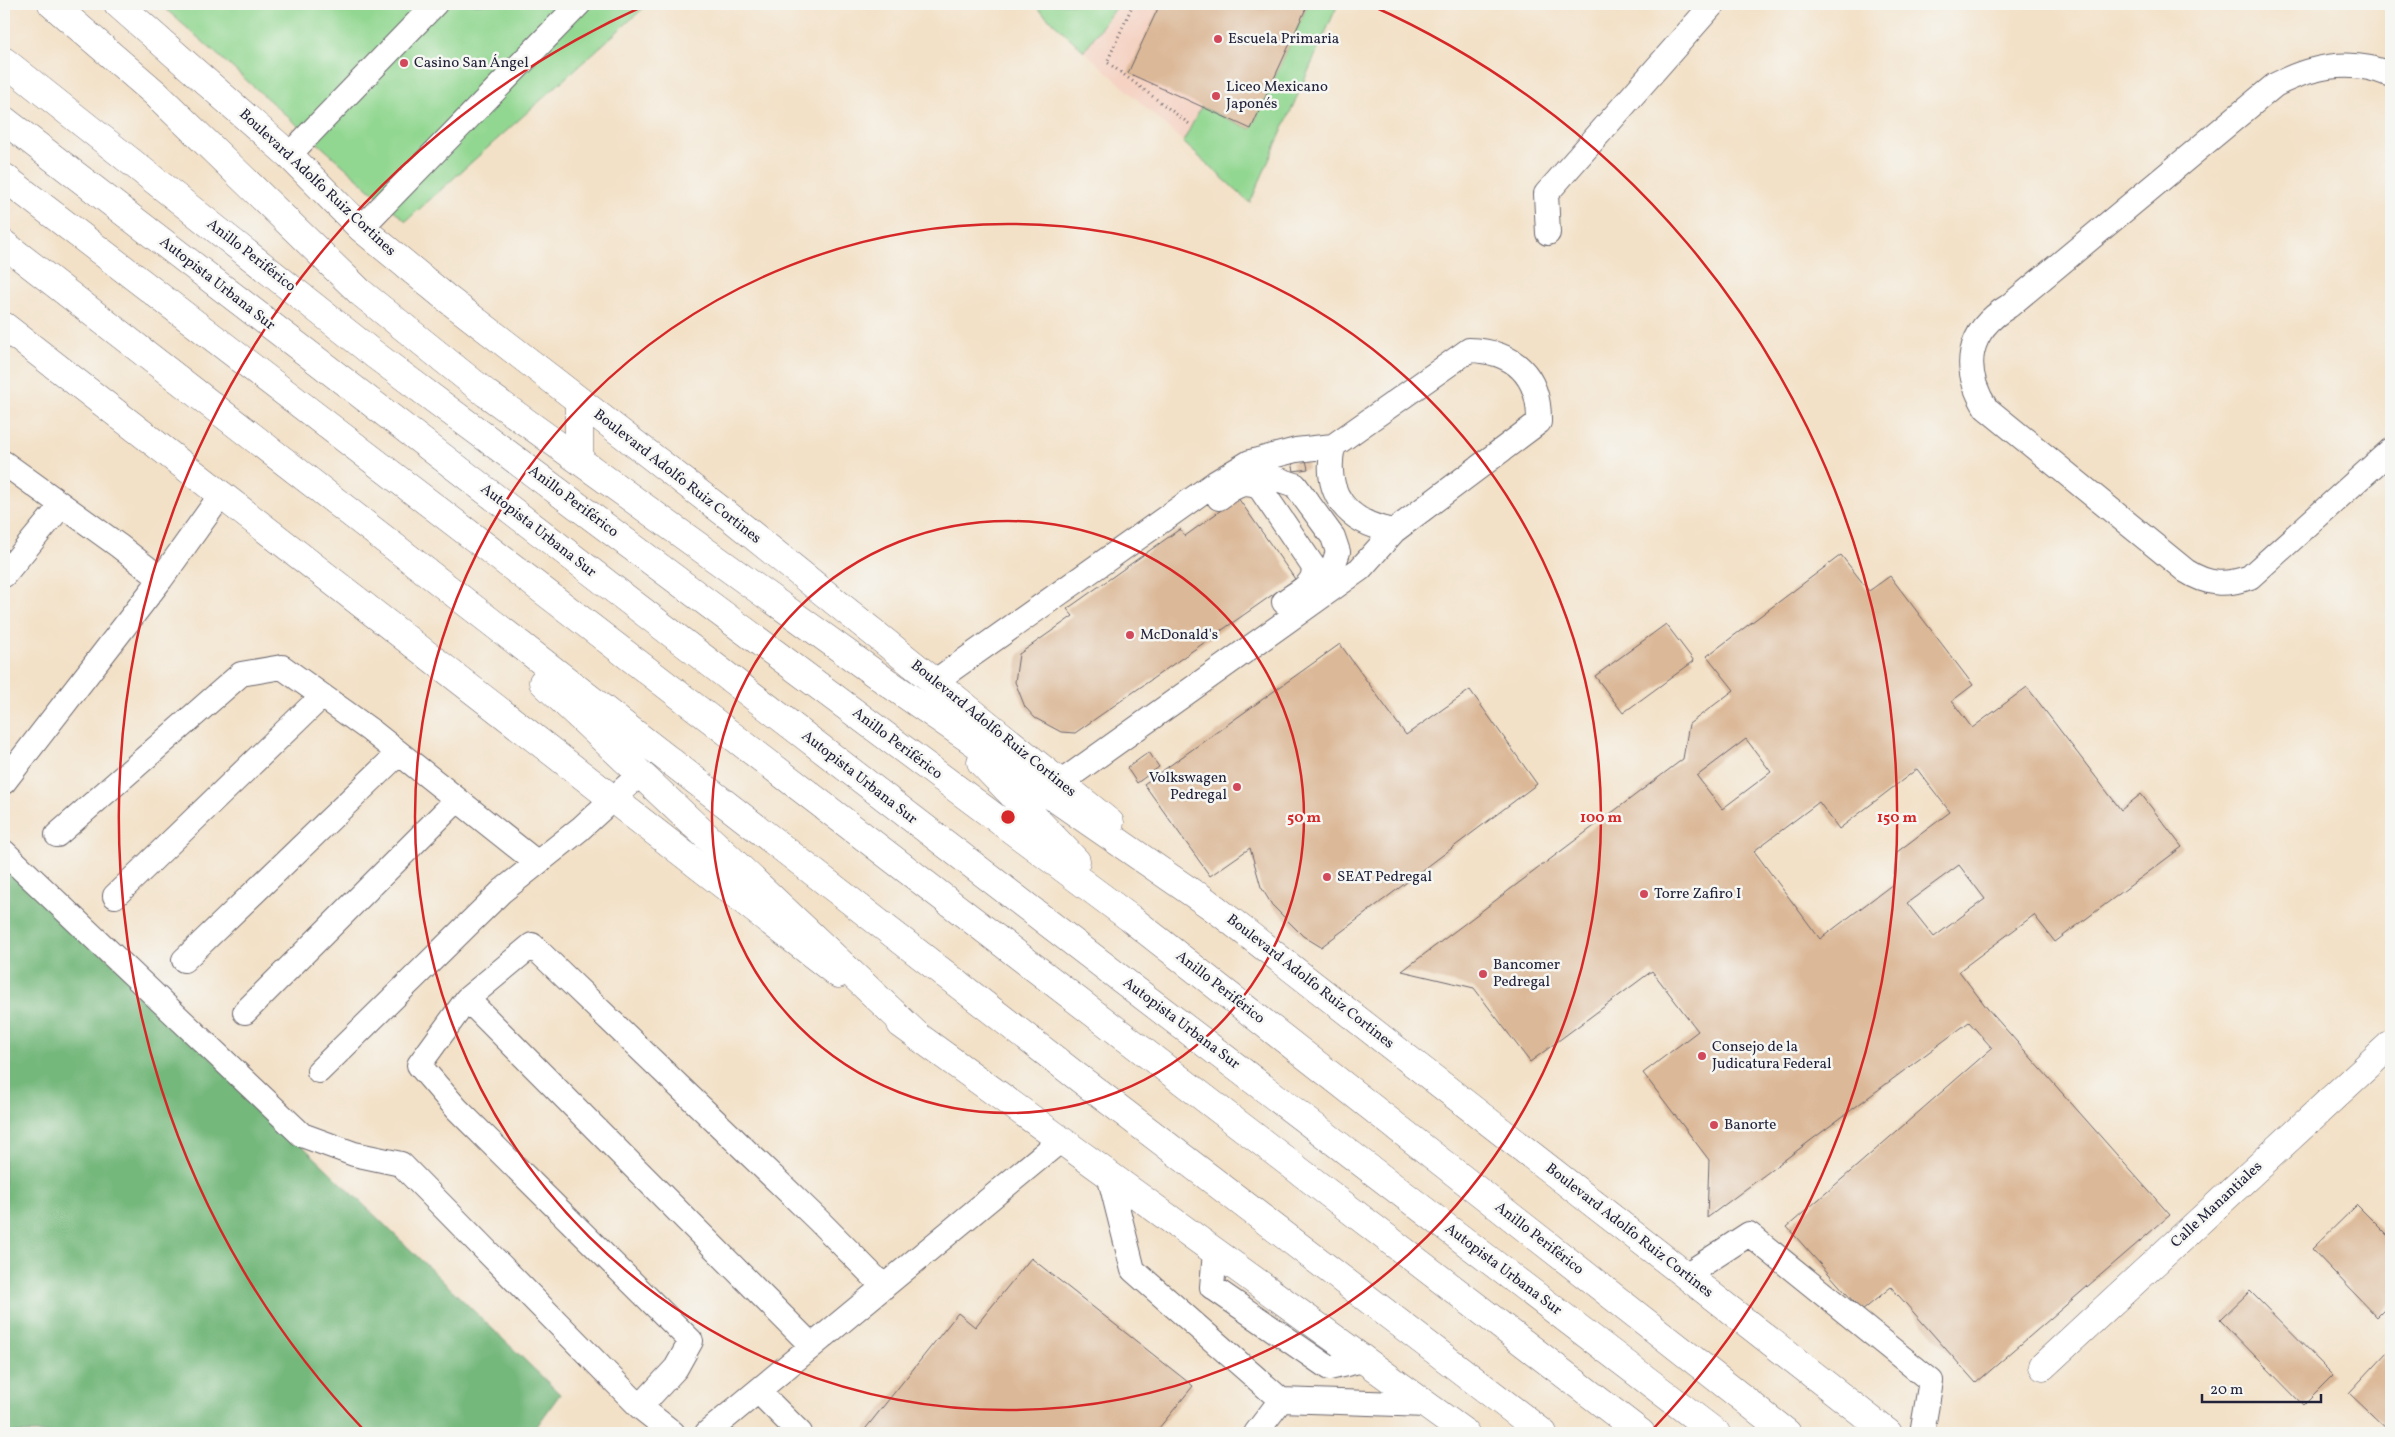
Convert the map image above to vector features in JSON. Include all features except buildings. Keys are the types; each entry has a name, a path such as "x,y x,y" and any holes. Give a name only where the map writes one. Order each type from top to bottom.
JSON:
{"main road":[{"path":"52,4 155,93 360,292 487,394 941,720 1217,910"},
{"name":"Boulevard Adolfo Ruiz Cortines","path":"118,4 289,155 362,228 579,402 730,517 1217,910 1888,1433"},
{"name":"Anillo Periférico","path":"4,61 375,355 1130,918 1787,1433"},
{"name":"Autopista Urbana Sur","path":"4,120 1118,977 1716,1433"},
{"path":"4,177 1640,1433"},
{"path":"4,244 1075,1075 1543,1433"},
{"path":"4,326 920,1038 1465,1433"},
{"path":"579,402 579,460"},
{"path":"426,571 920,1038"},
{"path":"941,720 1130,918"},
{"name":"Calle Manantiales","path":"2043,1366 2391,1044"}],"lane":[{"path":"289,155 435,4"},
{"path":"362,228 579,4"},
{"path":"1548,233 1546,194 1713,4"},
{"path":"2391,75 2360,66 2336,65 2308,71 2275,85 2009,306 1995,314 1976,340 1971,356 1971,374 1976,393 1986,408 2186,571 2200,580 2216,584 2234,583 2250,577 2391,450"},
{"path":"934,682 1161,522 1250,462 1296,450 1334,446 1468,350 1499,353 1523,371 1534,386 1540,404 1539,422 1394,530 1360,569 1060,783"},
{"path":"1334,446 1330,460 1331,476 1334,491 1342,504 1357,518 1375,527 1394,530"},
{"path":"4,463 61,506 119,546 161,579"},
{"path":"1161,522 1194,515 1247,478 1271,477 1295,485 1334,537 1338,552 1333,566 1222,649 1198,683"},
{"path":"1239,484 1253,484 1265,493 1313,566 1314,577 1308,584"},
{"path":"4,782 161,579 221,495"},
{"path":"4,575 61,506"},
{"path":"57,835 241,674 282,668 399,753 536,862"},
{"path":"115,896 322,696"},
{"path":"184,960 399,753"},
{"path":"319,1072 502,891 536,862 580,829 640,774"},
{"path":"245,1012 458,800"},
{"path":"4,852 302,1135 354,1154 401,1164 640,1407 673,1433"},
{"path":"640,1407 676,1368 691,1342 457,1108 419,1065 467,999 532,945 818,1220 884,1287"},
{"path":"467,999 812,1346"},
{"path":"707,1433 1062,1140"},
{"path":"1109,1175 1133,1270 1281,1400 1426,1405"},
{"path":"1686,1276 1749,1234 1931,1381 1922,1433"},
{"path":"758,1391 800,1433"},
{"path":"1256,1433 1281,1400"}],"path":[{"path":"1133,4 1107,62 1192,126"}],"shaded area":[{"name":"Liceo Mexicano Japonés","path":"1033,4 1338,4 1250,203"}],"green space":[{"name":"Casino San Ángel","path":"160,4 648,4 406,221"},
{"path":"1033,4 1118,4 1084,51"},
{"path":"1308,4 1338,4 1250,203 1183,142 1201,107 1251,129"},
{"path":"4,858 560,1394 532,1433 4,1433"}],"place":[{"name":"Escuela Primaria","path":"1218,39"},
{"name":"Casino San Ángel","path":"404,63"},
{"name":"Liceo Mexicano Japonés","path":"1216,96"},
{"name":"McDonald's","path":"1130,635"},
{"name":"Volkswagen Pedregal","path":"1237,787"},
{"name":"SEAT Pedregal","path":"1327,877"},
{"name":"Torre Zafiro I","path":"1644,894"},
{"name":"Bancomer Pedregal","path":"1483,974"},
{"name":"Consejo de la Judicatura Federal","path":"1702,1056"},
{"name":"Banorte","path":"1714,1125"}]}
